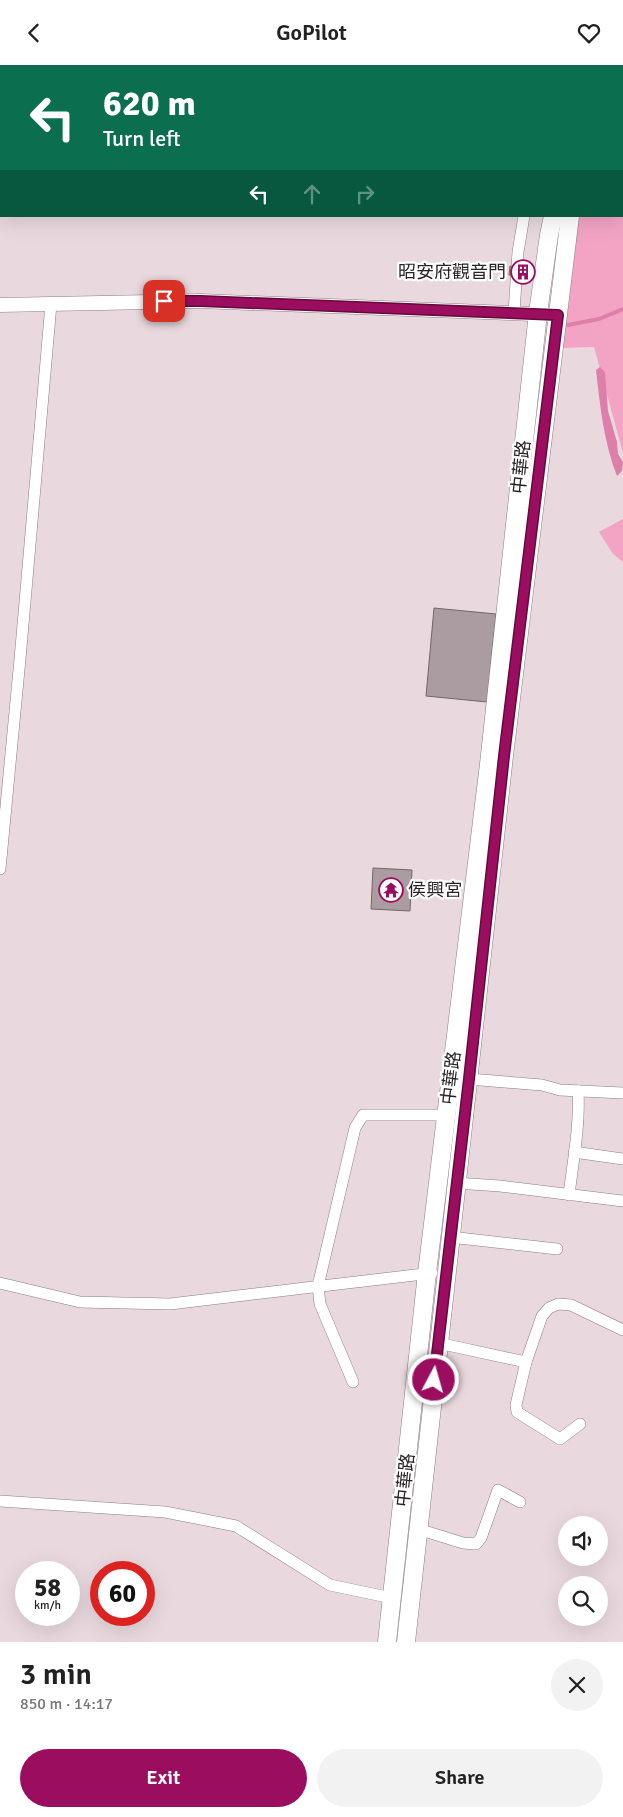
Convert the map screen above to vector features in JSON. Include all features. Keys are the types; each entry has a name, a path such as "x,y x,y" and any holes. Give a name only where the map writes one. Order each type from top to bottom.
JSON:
{"main road":[{"name":"中華路","path":"387,1642 427,1273 489,764 538,313 552,217"},
{"name":"中華路","path":"406,1642 504,756 570,217"}],"street":[{"path":"514,312 518,252 524,217"},
{"path":"0,305 201,301 558,315"},
{"path":"0,869 51,304"},
{"path":"469,1079 542,1085 560,1090 623,1093"},
{"path":"569,1195 579,1105 578,1091"},
{"path":"353,1382 320,1304 318,1286 356,1128 363,1115 446,1115"},
{"path":"574,1152 623,1159"},
{"path":"456,1183 500,1186 623,1201"},
{"path":"450,1237 557,1249"},
{"path":"0,1283 80,1302 170,1304 446,1271"},
{"path":"580,1423 560,1439 516,1412 526,1362 542,1316 548,1308 558,1304 571,1305 623,1330"},
{"path":"438,1343 526,1362"},
{"path":"418,1529 464,1543 476,1544 481,1538 498,1490 520,1502"},
{"path":"0,1501 165,1512 236,1526 330,1585 392,1597"}],"shaded area":[{"path":"577,217 623,217 623,453 594,347 561,348"},
{"path":"600,367 605,372 608,411 617,442 618,454 623,462 622,471 617,476 609,451 601,411 596,370"},
{"path":"623,519 623,562 613,554 599,532"}],"building":[{"name":"昭安府觀音門","path":"510,266 536,268 536,277 509,275"},
{"path":"434,608 496,614 487,702 426,696"},
{"name":"侯興宮","path":"373,868 412,870 410,911 371,909"}],"waterway":[{"path":"568,325 599,319 623,309"}],"place":[{"name":"昭安府觀音門","path":"523,272"},
{"name":"侯興宮","path":"391,890"}],"route":[{"path":"164,301 558,315 504,756 434,1380"}]}
